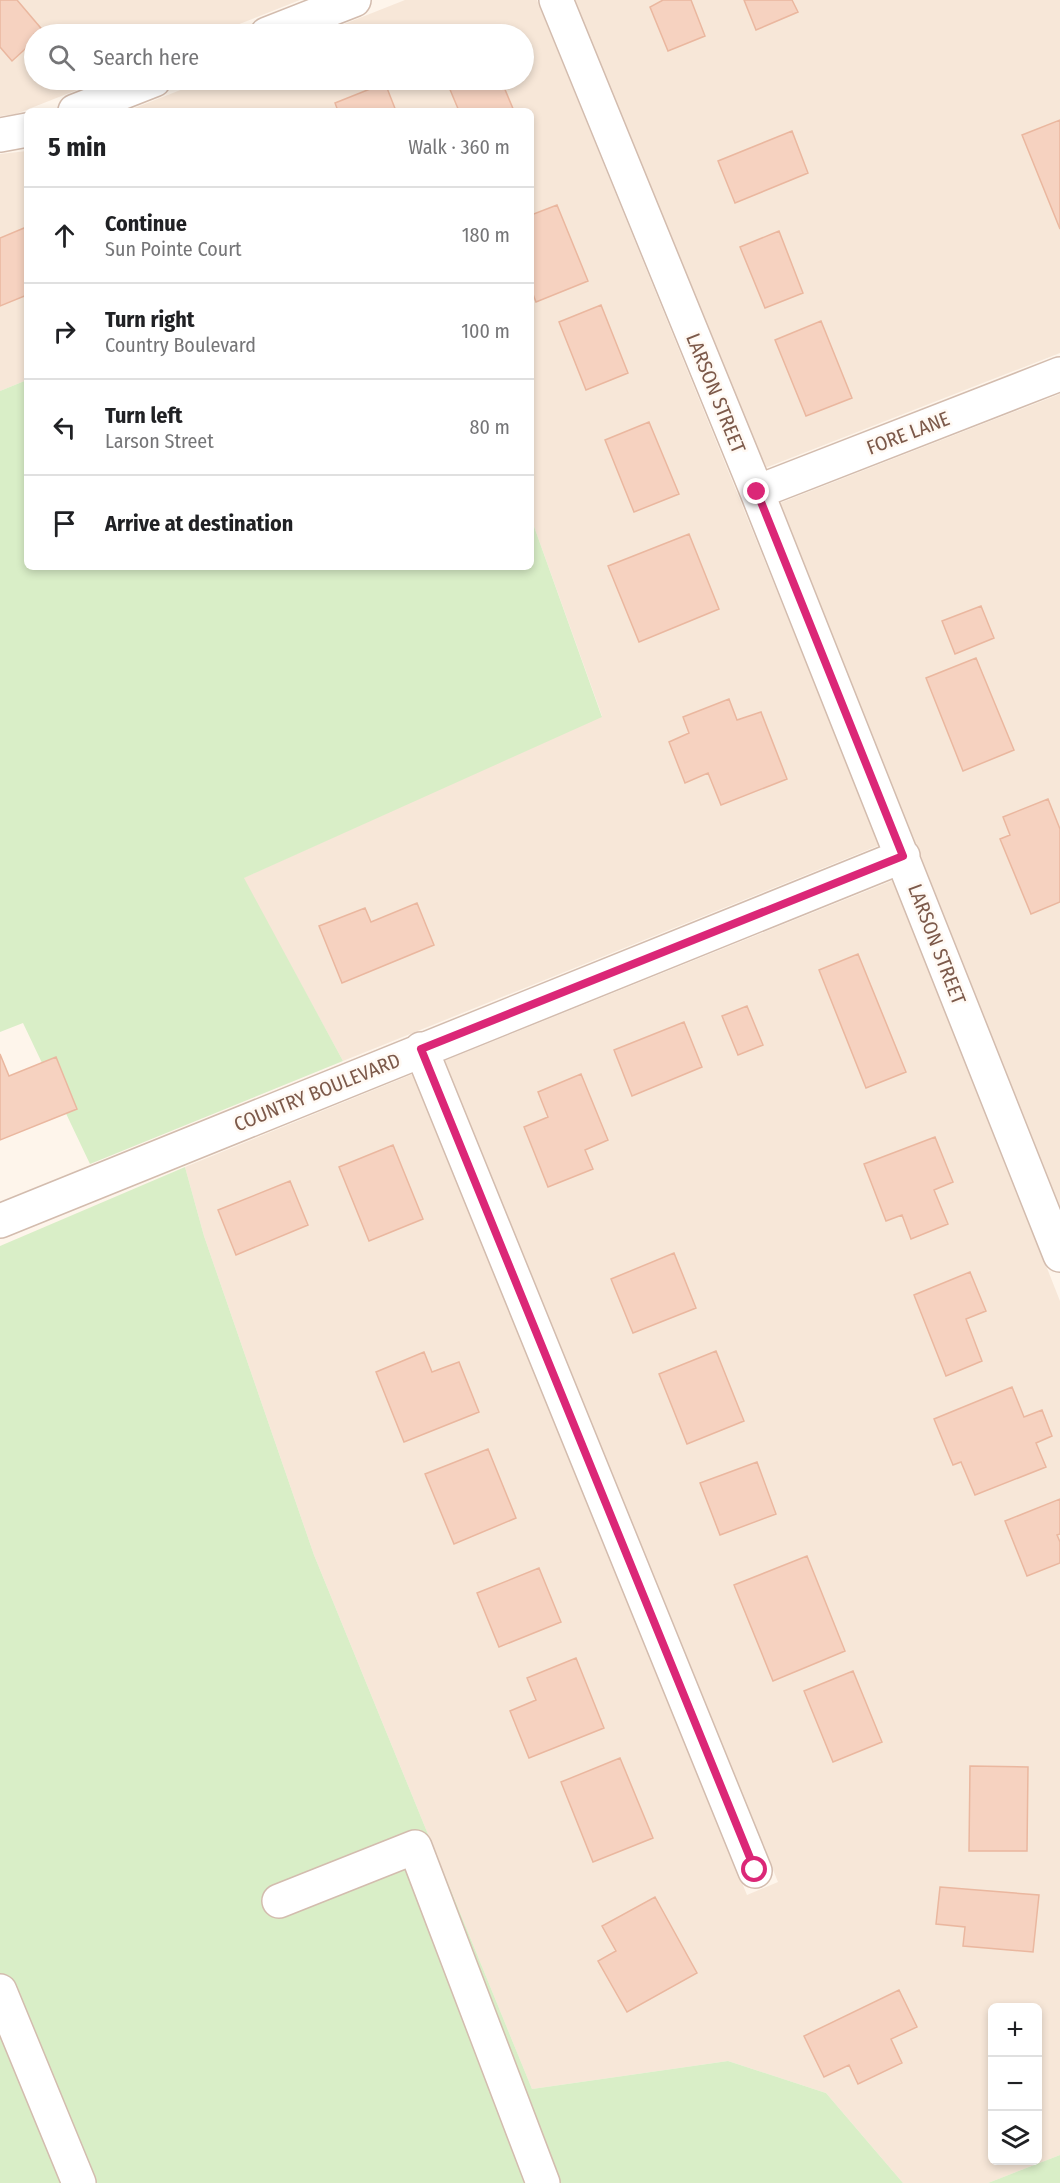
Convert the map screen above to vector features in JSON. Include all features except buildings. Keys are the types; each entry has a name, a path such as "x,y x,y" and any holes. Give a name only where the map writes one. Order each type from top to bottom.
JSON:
{"street":[{"path":"293,24 354,0"},
{"name":"LARSON STREET","path":"556,0 757,492 1060,1255"},
{"path":"83,108 129,90"},
{"path":"0,135 24,131"},
{"name":"FORE LANE","path":"757,492 1060,374"},
{"name":"COUNTRY BOULEVARD","path":"0,1221 903,856"},
{"path":"421,1049 755,1870"},
{"path":"279,1901 415,1847 543,2183"},
{"path":"0,1991 79,2183"}],"shaded area":[{"path":"0,0 300,0 239,24 24,24 24,90 77,90 31,108 24,108 24,111 16,114 0,116"},
{"path":"405,0 537,0 880,845 343,1061 243,878 602,716 534,526 534,108 135,108 181,90 534,90 534,24 344,24"},
{"path":"574,0 1060,0 1060,353 765,468"},
{"path":"24,151 24,381 0,391 0,154"},
{"path":"1060,394 1060,1208 780,503"},
{"path":"894,880 1060,1301 1060,2155 1042,2162 1042,2003 988,2003 988,2165 1034,2165 988,2183 903,2183 826,2093 728,2061 532,2089 314,1555 204,1236 185,1167 413,1074 747,1895 778,1882 444,1061"}],"green space":[{"path":"24,381 24,570 534,570 534,526 602,717 244,878 343,1061 90,1164 23,1023 0,1032 0,391"},
{"path":"185,1167 204,1236 314,1555 532,2089 728,2061 826,2093 903,2183 0,2183 0,1246"},
{"path":"1060,2155 1060,2183 988,2183 1034,2165 1042,2165 1042,2162"}],"route":[{"path":"755,1870 421,1049 903,856 757,492"}]}
